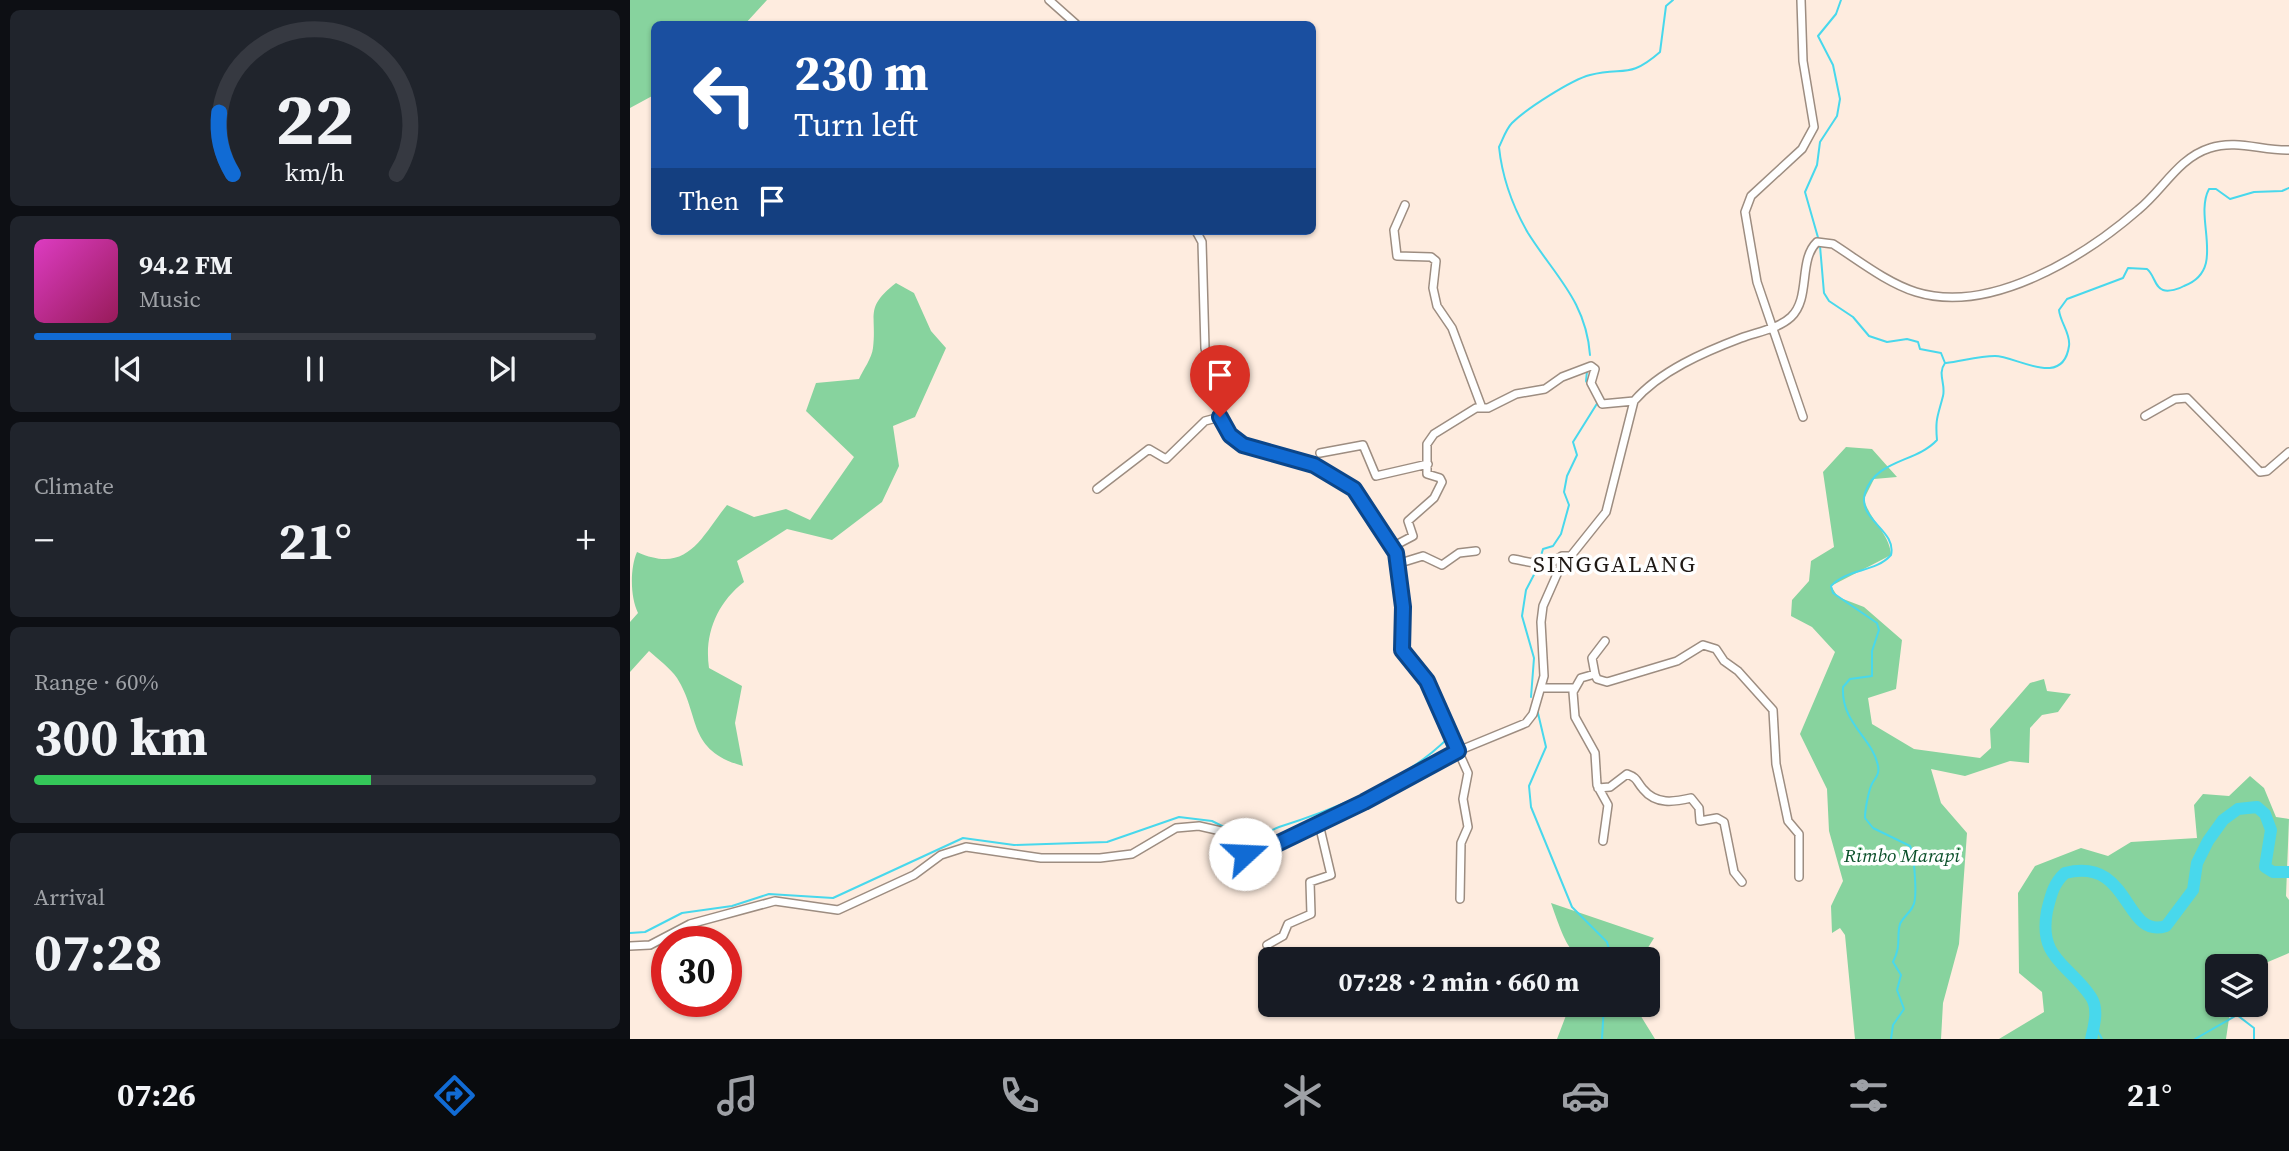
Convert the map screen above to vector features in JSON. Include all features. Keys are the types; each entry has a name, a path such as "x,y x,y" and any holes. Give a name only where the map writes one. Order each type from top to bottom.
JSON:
{"street":[{"path":"1049,0 1073,21"},
{"path":"1801,0 1803,61 1814,127 1802,149 1751,195 1745,212 1757,282 1803,417"},
{"path":"630,946 650,945 690,925 775,901 838,910 914,875 954,849 985,848 1041,858 1100,858 1132,854 1176,828 1199,826 1221,831 1245,854 1252,855 1319,824 1458,751 1526,723 1533,714 1542,688 1545,663 1541,622 1543,606 1550,586 1569,556 1606,512 1634,401 1657,380 1698,358 1774,327 1793,315 1798,307 1810,250 1816,242 1833,244 1919,293 1953,297 1993,292 2034,277 2093,243 2139,210 2172,173 2193,155 2211,147 2237,144 2269,151 2289,150"},
{"path":"1405,205 1394,230 1397,256 1431,257 1436,261 1433,288 1437,306 1452,328 1482,408"},
{"path":"1198,235 1202,242 1205,348 1220,417 1230,435 1243,445 1310,464 1350,486 1394,547 1403,607 1402,650 1427,681 1468,776 1463,799 1468,827 1461,845 1460,899"},
{"path":"1394,547 1413,536 1409,520 1434,498 1442,482 1440,478 1427,474 1427,444 1432,437 1476,408 1488,408 1516,394 1545,389 1562,377 1591,366 1595,369 1591,383 1602,404 1634,401"},
{"path":"2145,416 2175,399 2186,398 2260,472 2267,471 2289,452"},
{"path":"1097,489 1149,449 1166,459 1205,421 1220,417"},
{"path":"1320,453 1363,445 1377,476 1428,464"},
{"path":"1397,564 1424,556 1442,565 1459,553 1476,551"},
{"path":"1513,559 1535,565 1553,564 1562,556 1569,556"},
{"path":"1605,641 1593,654 1597,679 1607,682 1677,661 1703,645 1711,645 1773,710 1776,764 1788,821 1799,834 1799,877"},
{"path":"1595,674 1581,678 1574,688 1576,723 1595,753 1598,788 1608,808 1603,841"},
{"path":"1542,688 1574,688"},
{"path":"1598,788 1610,787 1627,774 1637,778 1643,790 1659,800 1673,803 1691,798 1699,808 1700,821 1717,818 1724,822 1734,872 1742,882"},
{"path":"1267,945 1283,936 1288,923 1311,914 1310,882 1331,875 1326,844 1319,824"}],"green space":[{"path":"630,0 767,0 748,21 651,21 651,97 630,108"},
{"path":"896,283 914,293 931,331 946,348 915,417 893,426 899,466 882,502 832,540 787,529 737,561 744,582 726,600 714,620 709,643 709,668 742,686 735,723 743,766 712,751 703,741 677,678 649,651 630,672 630,622 638,613 632,591 632,574 637,552 654,558 669,559 681,556 701,540 727,505 754,517 786,509 810,520 854,457 806,411 816,383 859,379 872,352 876,306 879,299"},
{"name":"Rimbo Marapi","path":"1846,447 1872,449 1897,477 1874,479 1864,499 1887,540 1891,555 1831,586 1838,597 1864,607 1902,640 1896,689 1868,698 1872,724 1914,749 1980,758 1991,748 1990,729 2030,683 2044,679 2047,691 2071,694 2058,712 2042,715 2030,728 2029,763 2010,761 1965,776 1931,769 1941,803 1967,833 1959,944 1943,1003 1941,1039 1855,1039 1845,935 1840,928 1832,933 1831,906 1843,881 1829,831 1827,789 1800,734 1835,652 1812,627 1791,616 1792,600 1809,581 1811,561 1834,547 1823,472"},
{"path":"2250,776 2264,788 2276,817 2289,819 2286,896 2289,900 2289,953 2268,962 2268,954 2205,954 2205,1017 2229,1017 2226,1039 1999,1039 2044,1012 2042,992 2019,973 2018,893 2035,866 2081,848 2108,856 2131,842 2197,838 2194,805 2203,794 2229,796"},
{"path":"1551,903 1654,938 1648,947 1570,947"},
{"path":"1565,1017 1641,1017 1655,1039 1557,1039"}],"waterway":[{"path":"1590,355 1587,336 1576,304 1528,233 1518,213 1509,191 1499,147 1512,123 1527,110 1561,89 1590,75 1633,69 1660,52 1666,6 1673,0"},
{"path":"1819,241 1805,192 1817,165 1820,142 1837,116 1840,99 1833,65 1818,36 1836,14 1841,0"},
{"path":"1946,363 1995,356 2038,367 2058,366 2065,359 2069,346 2059,310 2067,299 2123,278 2128,268 2147,269 2158,287 2165,291 2179,288 2197,278 2204,268 2207,256 2205,201 2209,189 2216,189 2230,199 2254,192 2282,191 2289,188"},
{"path":"1820,246 1824,293 1829,301 1853,317 1869,336 1887,342 1907,339 1918,342 1920,349 1941,353 1945,363 1942,371 1944,392 1937,422 1937,440 1918,453 1887,467 1870,482 1865,493 1867,511 1888,539 1891,555 1885,561 1845,576 1831,586 1833,593 1877,623 1879,630 1872,651 1872,676 1850,679 1843,687 1844,700 1852,721 1870,747 1878,766 1869,793 1865,818 1873,828 1910,846 1914,866 1914,901 1900,924 1893,962 1901,975 1897,990 1904,1009 1893,1025 1891,1039"},
{"path":"1540,559 1543,549 1553,546 1561,534 1569,505 1564,492 1567,476 1577,455 1573,442 1598,402 1586,381 1587,371"},
{"path":"1531,697 1534,658 1522,616 1526,590 1538,567"},
{"path":"1537,709 1546,747 1529,786 1531,807 1572,907 1607,942 1608,947"},
{"path":"1236,841 1254,842 1273,829 1367,793 1409,770 1445,741"},
{"path":"2091,1039 2095,1018 2091,997 2057,960 2047,940 2047,911 2055,886 2065,873 2087,871 2103,876 2115,886 2142,921 2152,927 2166,926 2193,890 2197,863 2223,820 2238,809 2257,807 2265,814 2271,830 2265,867 2273,872 2289,872"},
{"path":"630,933 645,932 682,913 732,906 769,894 833,898 963,838 1014,845 1107,842 1179,817 1212,821 1224,827 1232,837"},
{"path":"2195,1039 2237,1015 2254,1028 2254,1039"},
{"path":"1602,1039 1603,1017"},
{"path":"2094,1024 2102,1039"}],"district":[{"name":"SINGGALANG","path":"1615,564"}],"route":[{"path":"1220,417 1224,428 1243,445 1314,465 1354,489 1368,513 1394,547 1403,607 1400,645 1425,677 1458,751 1319,824 1284,838 1256,854 1245,854"}]}
